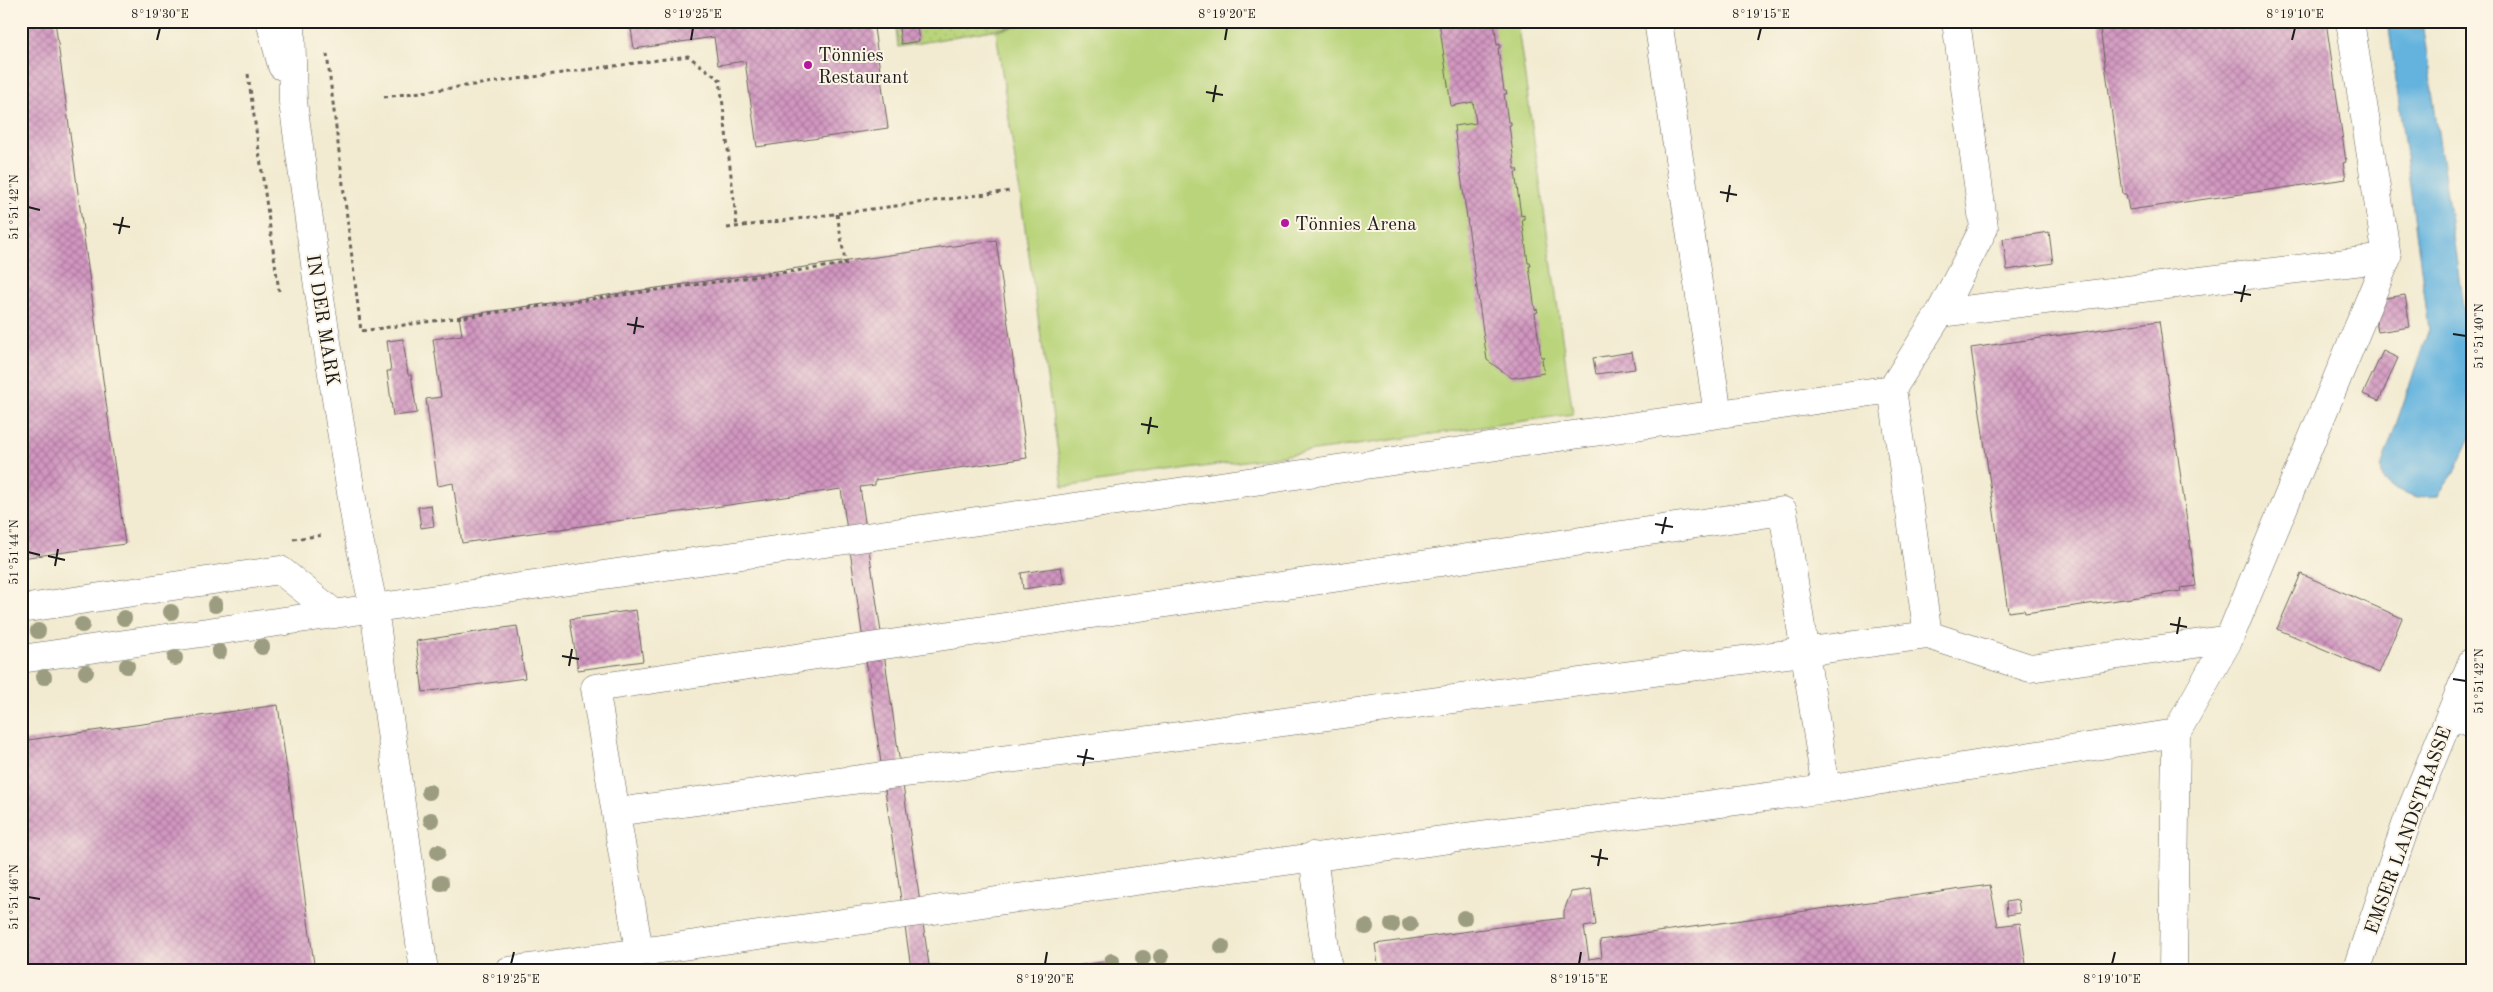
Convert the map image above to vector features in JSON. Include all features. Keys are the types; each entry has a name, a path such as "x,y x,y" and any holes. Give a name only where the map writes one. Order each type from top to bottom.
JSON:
{"street":[{"name":"IN DER MARK","path":"270,21 293,102"},
{"name":"IN DER MARK","path":"291,21 293,102 318,286 358,538 374,609 424,971"},
{"path":"1658,21 1718,414"},
{"path":"1928,635 1892,389 1940,312 1984,228 1956,21"},
{"path":"2173,971 2176,733 2229,639 2387,258 2350,21"},
{"path":"1940,312 2387,258"},
{"path":"21,659 1892,389"},
{"path":"639,951 595,688 1783,511 1826,789"},
{"path":"21,609 280,570 335,614"},
{"path":"616,812 1928,635 2030,668 2229,639"},
{"name":"EMSER LANDSTRASSE","path":"2356,971 2410,813 2461,719 2472,662"},
{"path":"508,971 1313,856 1826,789 2176,733"},
{"path":"1313,856 1328,971"}],"path":[{"path":"326,50 361,331 846,266 838,214"},
{"path":"384,97 688,56 720,80 737,227"},
{"path":"247,70 279,291"},
{"path":"727,228 1010,191"}],"green space":[{"path":"895,21 1026,21 1026,24 898,47"},
{"name":"Tönnies Arena","path":"1026,21 1517,21 1573,414 1063,487 996,31 1026,24"}],"water":[{"path":"2388,21 2422,21 2472,368 2472,433 2452,476 2437,496 2416,497 2391,487 2383,481 2381,468 2429,329"}],"building":[{"path":"21,21 55,21 125,544 21,558"},
{"path":"630,21 873,21 888,128 757,147 745,61 718,65 714,37 634,49"},
{"path":"898,21 916,21 919,41 901,44"},
{"path":"1439,21 1494,21 1497,45 1500,44 1500,48 1498,48 1504,91 1507,94 1504,94 1508,122 1511,122 1511,125 1509,125 1515,169 1518,172 1515,172 1521,216 1524,215 1524,219 1522,219 1528,263 1531,266 1529,266 1535,310 1537,309 1538,312 1535,313 1541,357 1544,357 1542,360 1544,373 1512,378 1487,360 1454,126 1476,123 1473,102 1451,106"},
{"path":"2099,21 2326,21 2346,162 2343,163 2346,179 2129,210 2126,194 2123,194"},
{"path":"2049,232 2053,263 2007,270 2003,239"},
{"path":"996,240 1027,458 875,480 875,485 860,487 929,965 940,965 941,971 901,971 911,968 841,489 462,543 453,483 438,486 426,399 441,397 433,339 462,335 459,316"},
{"path":"2405,295 2410,327 2378,332 2372,300"},
{"path":"2159,321 2196,586 2180,588 2181,591 2025,613 2024,610 2008,612 1971,348"},
{"path":"403,339 408,375 411,375 417,413 393,416 387,371 391,371 387,341"},
{"path":"2383,351 2398,358 2379,401 2363,394"},
{"path":"1632,352 1635,369 1596,374 1593,358"},
{"path":"431,505 434,526 421,528 418,507"},
{"path":"1061,567 1064,583 1023,589 1021,573"},
{"path":"2301,574 2402,618 2379,673 2277,629"},
{"path":"636,610 643,661 578,670 570,619"},
{"path":"517,626 525,678 423,692 416,641"},
{"path":"278,705 315,971 21,971 21,741"},
{"path":"1990,885 1998,926 2020,923 2027,971 1379,971 1375,944 1564,918 1564,911 1571,892 1591,889 1596,925 1584,927 1589,959 1602,957 1600,940"},
{"path":"2018,900 2020,913 2007,915 2006,902"},
{"path":"1109,961 1111,971 1049,971 1049,970"}],"place":[{"name":"Tönnies Restaurant","path":"808,65"},
{"name":"Tönnies Arena","path":"1285,223"}]}
